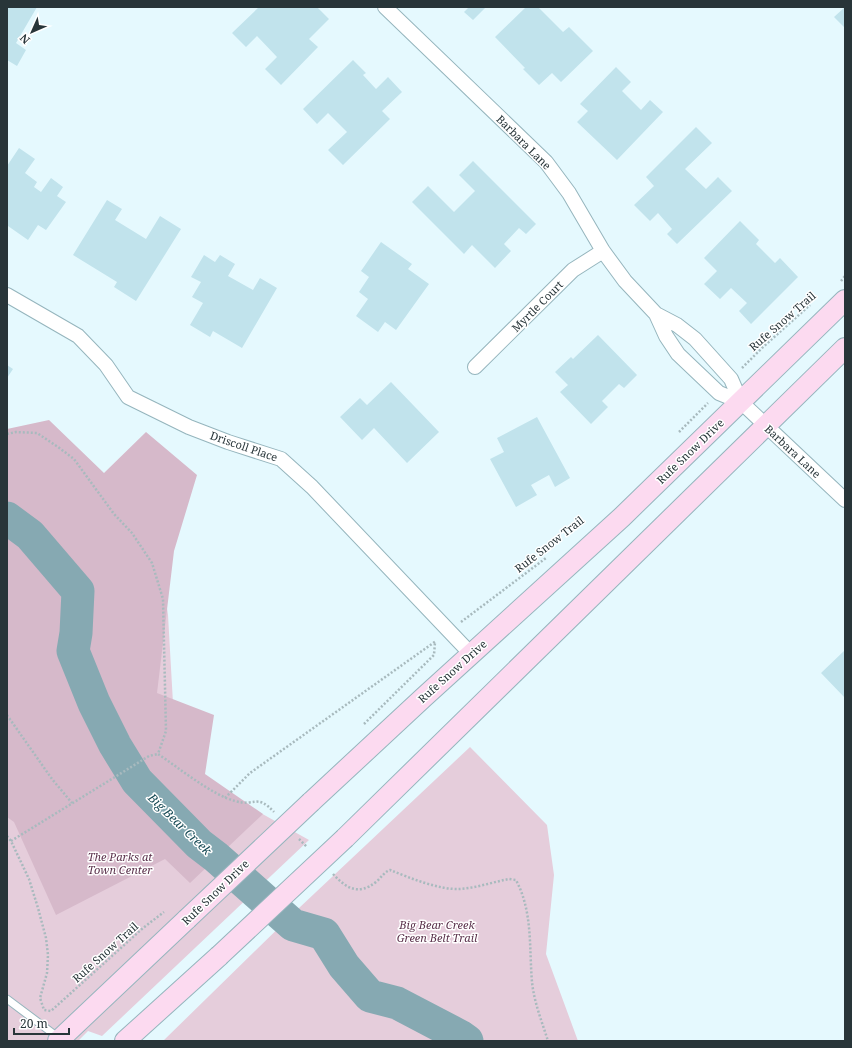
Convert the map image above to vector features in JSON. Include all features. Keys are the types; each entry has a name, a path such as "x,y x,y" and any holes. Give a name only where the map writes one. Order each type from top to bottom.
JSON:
{"main road":[{"name":"Rufe Snow Drive","path":"61,1040 311,802 622,517 741,402 841,293"},
{"path":"125,1041 219,956 345,838 845,348"}],"street":[{"name":"Barbara Lane","path":"385,7 546,162 569,193 602,251 625,281 656,314 666,336 678,354 718,392 741,402 845,500"},
{"name":"Myrtle Court","path":"475,367 573,270 602,251"},
{"name":"Driscoll Place","path":"7,295 78,336 106,365 128,397 215,437 281,459 312,487 471,654"},
{"name":"Barbara Lane","path":"656,314 678,325 695,339 731,379 741,402"}],"lane":[{"path":"7,999 61,1040"}],"path":[{"path":"841,293 845,276"},
{"name":"Rufe Snow Trail","path":"731,379 762,348 811,304"},
{"path":"675,436 718,392"},
{"path":"7,434 16,432 37,433 74,459 114,514 132,533 152,563 163,599 166,731 158,754"},
{"name":"Rufe Snow Trail","path":"225,798 250,773 435,642 547,557"},
{"path":"360,728 434,654 435,642"},
{"path":"7,715 52,779 72,803"},
{"path":"7,836 11,841 149,756 158,754 225,798 241,803 262,802 278,816"},
{"path":"299,838 310,850"},
{"name":"Rufe Snow Trail","path":"11,841 29,879 46,938 48,955 47,973 40,998 44,1010 51,1012 143,928 165,911"},
{"path":"331,872 342,883 350,888 360,890 376,882 390,870 418,881 461,889 509,879 516,880 525,904 529,928 532,984 537,1008 548,1041"}],"green space":[{"name":"The Parks at Town Center","path":"49,420 104,473 146,432 197,475 174,551 157,693 214,715 205,774 263,814 190,883 165,859 56,915 14,822 7,817 7,429"},
{"name":"The Parks at Town Center","path":"7,429 155,525 168,615 176,756 186,771 309,840 102,1036 88,1031 78,1041 7,1041"},
{"name":"Big Bear Creek Green Belt Trail","path":"470,747 547,825 554,875 546,954 578,1041 163,1041 298,909"}],"building":[{"path":"7,7 37,7 16,43 26,50 17,66 7,60"},
{"path":"259,7 317,7 329,19 309,39 318,47 281,85 265,69 277,57 257,36 246,47 232,33"},
{"path":"469,7 486,7 473,20 464,12"},
{"path":"526,7 538,7 563,32 569,27 593,51 561,82 552,73 539,85 495,37"},
{"path":"845,7 845,28 834,17"},
{"path":"353,60 366,73 363,75 376,89 388,77 402,92 382,111 390,119 343,165 328,150 347,132 328,113 317,124 303,109"},
{"path":"616,67 631,82 622,91 641,110 650,100 663,112 617,160 577,122 588,111 580,104"},
{"path":"696,127 712,143 685,169 706,189 718,177 732,191 677,244 667,234 672,229 658,213 650,221 634,205 654,186 646,177"},
{"path":"19,148 35,159 25,173 37,182 34,187 41,192 51,178 63,187 57,196 66,202 46,230 38,225 28,240 8,226 7,228 7,166"},
{"path":"473,161 536,224 526,234 519,228 504,244 511,251 495,268 472,245 464,254 412,202 428,186 454,212 475,191 459,175"},
{"path":"107,200 122,209 115,220 146,239 160,216 181,229 136,301 114,287 117,282 73,255"},
{"path":"740,221 759,240 756,244 775,263 780,258 798,277 751,324 739,311 747,303 731,288 720,299 704,284 717,271 704,258"},
{"path":"381,242 412,264 408,269 429,284 396,330 385,322 378,332 356,316 368,299 359,292 369,277 361,271"},
{"path":"204,255 215,262 220,255 235,264 228,276 253,290 260,278 277,288 242,348 213,331 210,337 190,325 203,303 192,297 201,282 191,277"},
{"path":"598,335 637,375 624,388 619,384 602,401 608,407 591,424 560,392 568,385 555,372 571,357 573,359"},
{"path":"7,365 13,369 7,378"},
{"path":"391,382 439,432 407,463 374,428 362,440 340,417 360,398 367,405"},
{"path":"537,417 570,478 555,487 549,475 531,485 537,495 516,507 490,459 504,452 497,438"},
{"path":"845,650 845,698 821,673"}],"waterway":[{"name":"Big Bear Creek","path":"7,518 30,535 78,591 76,633 73,651 94,703 115,745 137,781 199,844 216,857 293,925 324,934 344,966 370,996 397,1003 467,1041"}]}
